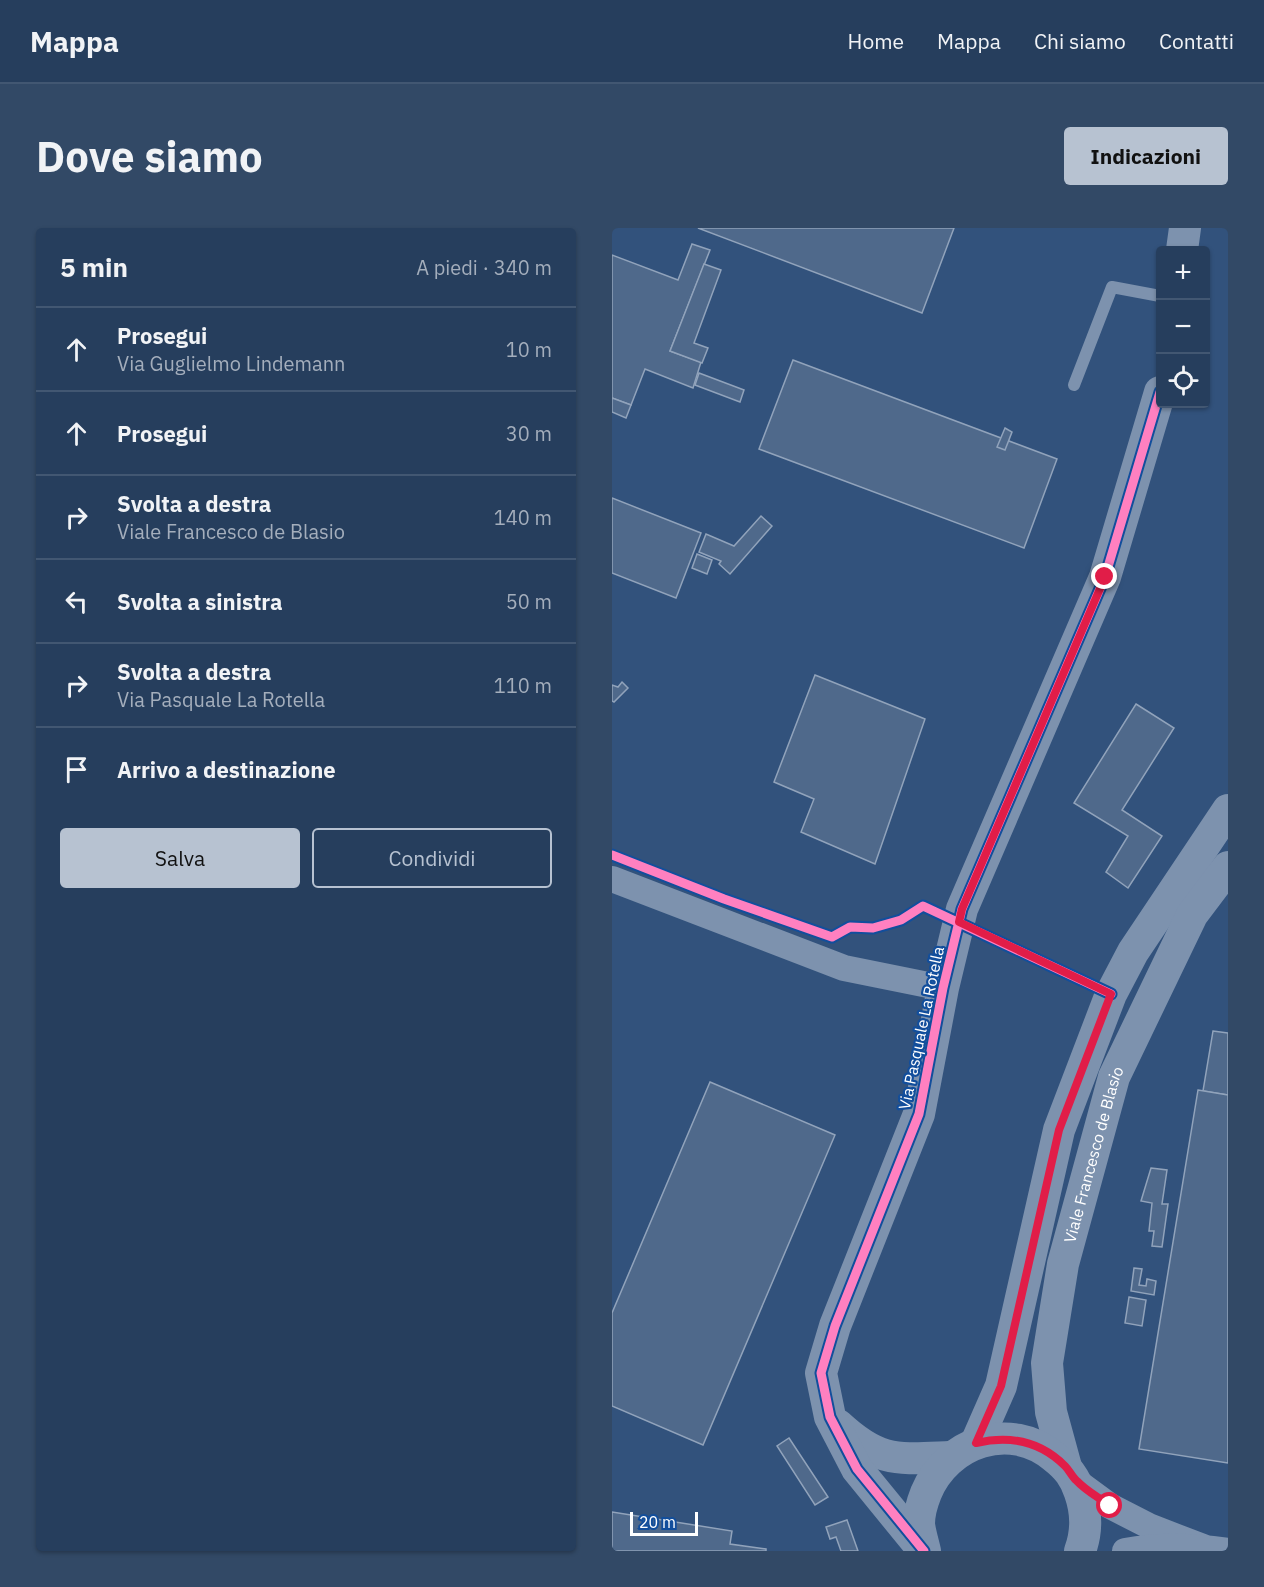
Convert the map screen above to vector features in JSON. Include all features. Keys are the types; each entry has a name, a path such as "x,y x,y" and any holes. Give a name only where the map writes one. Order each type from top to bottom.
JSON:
{"street":[{"path":"1183,246 1185,228"},
{"name":"Via Pasquale La Rotella","path":"924,1551 857,1469 830,1417 821,1373 835,1326 919,1114 943,988 962,909 1105,577 1156,408"},
{"name":"Viale Francesco de Blasio","path":"924,1551 919,1524 921,1504 932,1477 963,1450 1001,1386 1059,1130 1111,994 1133,952 1228,810"},
{"name":"Viale Francesco de Blasio","path":"1080,1551 1085,1538 1086,1509 1071,1474 1051,1412 1047,1363 1063,1264 1114,1077 1192,915 1228,867"},
{"path":"612,879 844,968 943,988"},
{"path":"830,1417 857,1442 881,1455 908,1458 963,1450 995,1439 1024,1441 1044,1449 1110,1506 1151,1527 1203,1547"},
{"path":"1125,1551 1203,1547 1228,1551"}],"lane":[{"path":"1074,385 1112,287 1156,295"}],"building":[{"path":"698,228 954,228 922,313"},
{"path":"692,244 710,250 670,351 701,362 693,388 645,369 631,405 612,398 612,255 678,280"},
{"path":"704,264 721,270 694,343 708,348 702,363 670,351"},
{"path":"793,360 1057,459 1024,548 759,449"},
{"path":"699,373 744,390 740,402 695,385"},
{"path":"612,398 631,405 626,418 612,412"},
{"path":"1005,428 1012,432 1005,450 997,447"},
{"path":"612,498 701,533 676,598 612,573"},
{"path":"761,516 772,526 730,574 719,564 721,561 699,552 706,534 734,546"},
{"path":"697,554 712,560 707,574 692,568"},
{"path":"815,675 925,719 875,864 801,832 814,799 774,782"},
{"path":"622,682 628,688 614,702 612,701 612,685 618,687"},
{"path":"1136,704 1174,728 1122,810 1162,836 1128,888 1106,872 1128,836 1074,803"},
{"path":"1213,1031 1228,1033 1228,1095 1203,1091"},
{"path":"710,1082 835,1135 703,1445 612,1406 612,1313"},
{"path":"1198,1090 1228,1095 1228,1463 1139,1449"},
{"path":"1151,1168 1167,1170 1162,1204 1168,1204 1162,1247 1152,1246 1154,1231 1149,1231 1152,1203 1141,1201"},
{"path":"1134,1268 1142,1269 1139,1285 1146,1286 1147,1279 1156,1281 1154,1295 1131,1291"},
{"path":"1129,1297 1146,1300 1142,1326 1125,1323"},
{"path":"789,1438 828,1497 815,1505 777,1446"},
{"path":"612,1512 732,1531 730,1544 766,1549 766,1551 612,1551"},
{"path":"847,1520 858,1551 841,1551 836,1537 830,1539 826,1527"}],"cycle path":[{"path":"924,1551 857,1469 830,1417 821,1373 835,1326 919,1114 943,988 962,909 1105,577 1156,405"},
{"path":"612,855 724,899 832,937 850,927 873,928 901,920 923,906 1111,994"}],"route":[{"path":"1105,577 962,909 959,922 1111,994 1059,1130 1001,1386 976,1443 995,1439 1024,1441 1044,1449 1066,1467 1076,1481 1110,1506"}]}
